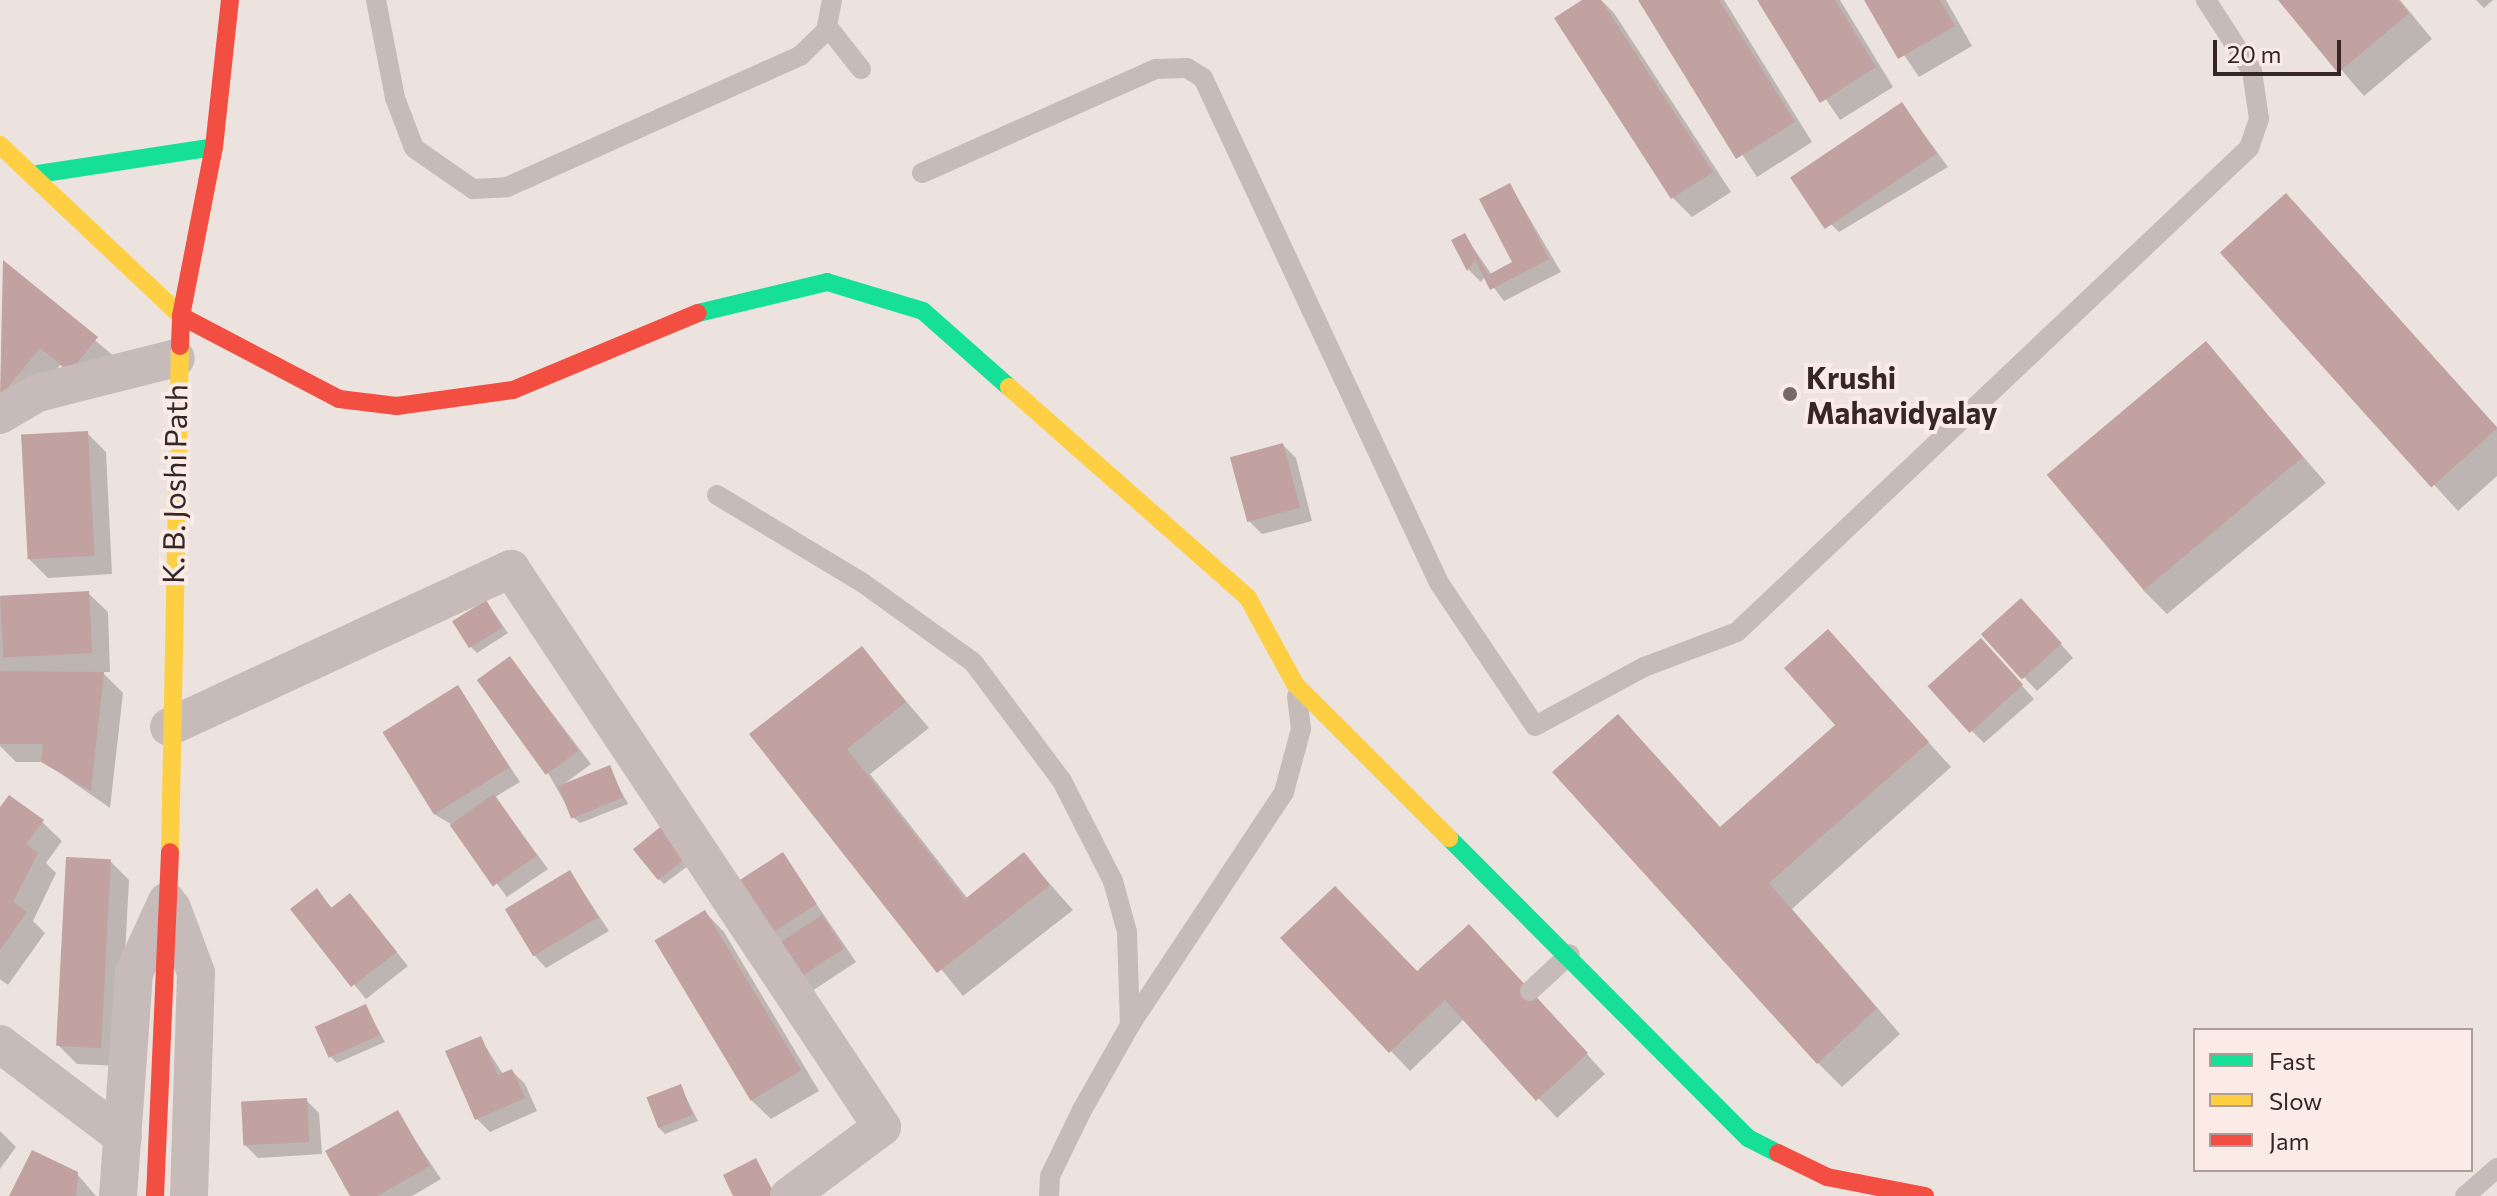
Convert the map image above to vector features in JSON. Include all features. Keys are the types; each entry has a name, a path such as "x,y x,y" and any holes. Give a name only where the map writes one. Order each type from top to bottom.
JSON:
{"main road":[{"name":"K. B. Joshi Path","path":"155,1196 167,973 176,358 181,316 214,147 230,0"},
{"path":"0,145 38,174 181,316 339,399 397,406 513,390 723,303 784,287 827,282 870,289 923,311 1248,598 1295,684 1570,954 1748,1138 1785,1162 1873,1190 1925,1196"},
{"path":"38,174 214,147"}],"street":[{"path":"0,415 37,393 176,358"},
{"path":"169,727 511,569 882,1127 789,1196"},
{"path":"118,1196 134,973 168,899"},
{"path":"168,899 196,973 189,1196"},
{"path":"0,1044 123,1137"}],"lane":[{"path":"376,0 395,98 414,148 473,189 507,187 800,56 827,26 832,0"},
{"path":"922,173 1156,69 1187,68 1203,78 1439,583 1535,726 1644,667 1737,632 2249,148 2259,119 2252,71 2206,0"},
{"path":"827,26 861,69"},
{"path":"717,495 863,583 973,662 1062,781 1113,881 1127,932 1130,1025"},
{"path":"1030,1196 1050,1186 1130,1025 1284,792 1301,729 1295,684"},
{"path":"1530,991 1570,954"},
{"path":"2465,1196 2497,1168"}],"building":[{"path":"1582,0 1601,0 1713,172 1671,199 1554,18"},
{"path":"1638,0 1719,0 1795,122 1736,159"},
{"path":"1757,0 1835,0 1876,67 1820,103"},
{"path":"1864,0 1940,0 1955,26 1898,59"},
{"path":"2278,0 2398,0 2409,13 2338,73"},
{"path":"1902,102 1937,153 1825,229 1790,177"},
{"path":"1510,183 1549,259 1490,290 1475,260 1467,271 1451,240 1465,233 1488,275 1512,262 1479,199"},
{"path":"2286,193 2497,427 2431,487 2220,253"},
{"path":"3,260 98,337 70,372 40,348 0,397"},
{"path":"2206,341 2303,457 2144,590 2047,475"},
{"path":"88,431 95,556 28,559 21,435"},
{"path":"1283,443 1300,508 1247,522 1230,457"},
{"path":"89,591 92,653 3,658 0,596"},
{"path":"2021,598 2062,643 2022,679 1981,634"},
{"path":"486,600 503,627 469,648 452,621"},
{"path":"1828,629 1929,742 1769,883 1877,1008 1817,1064 1552,772 1618,714 1720,827 1835,725 1784,668"},
{"path":"1981,638 2023,685 1970,733 1927,686"},
{"path":"862,646 906,702 847,749 965,899 1024,852 1050,885 937,973 749,734"},
{"path":"510,656 579,751 546,775 477,680"},
{"path":"0,671 104,672 91,791 41,762 43,744 0,744"},
{"path":"458,685 509,767 434,814 383,732"},
{"path":"610,765 623,797 571,818 558,786"},
{"path":"494,794 537,855 493,886 450,825"},
{"path":"9,795 44,820 26,844 38,853 13,902 27,912 0,950 0,807"},
{"path":"664,824 689,855 658,880 633,849"},
{"path":"783,852 817,904 766,937 732,885"},
{"path":"66,857 111,859 101,1048 56,1046"},
{"path":"570,870 598,917 533,956 505,909"},
{"path":"1335,886 1417,971 1469,924 1588,1053 1536,1101 1445,1000 1389,1053 1280,938"},
{"path":"317,888 331,908 350,893 397,952 351,987 290,909"},
{"path":"705,910 801,1070 751,1101 654,940"},
{"path":"822,915 844,949 794,981 773,947"},
{"path":"366,1004 380,1035 329,1058 315,1027"},
{"path":"481,1036 498,1075 512,1069 525,1098 475,1120 445,1051"},
{"path":"681,1084 693,1115 658,1128 646,1097"},
{"path":"307,1098 309,1142 243,1145 241,1101"},
{"path":"398,1110 430,1166 377,1196 350,1196 325,1151"},
{"path":"32,1150 78,1172 76,1196 9,1196"},
{"path":"756,1158 775,1196 733,1196 723,1175"}],"traffic: fast":[{"path":"38,174 214,147"},
{"path":"698,313 827,282 923,311 1009,387"},
{"path":"1449,838 1748,1138 1778,1153"}],"traffic: slow":[{"path":"0,145 181,316"},
{"path":"170,852 180,346"},
{"path":"1009,387 1248,598 1295,684 1449,838"}],"traffic: jam":[{"path":"181,316 214,147 230,0"},
{"path":"180,346 181,316 339,399 397,406 513,390 698,313"},
{"path":"155,1196 170,852"},
{"path":"1778,1153 1827,1177 1925,1196"}],"place":[{"name":"Krushi Mahavidyalay","path":"1790,394"}]}
